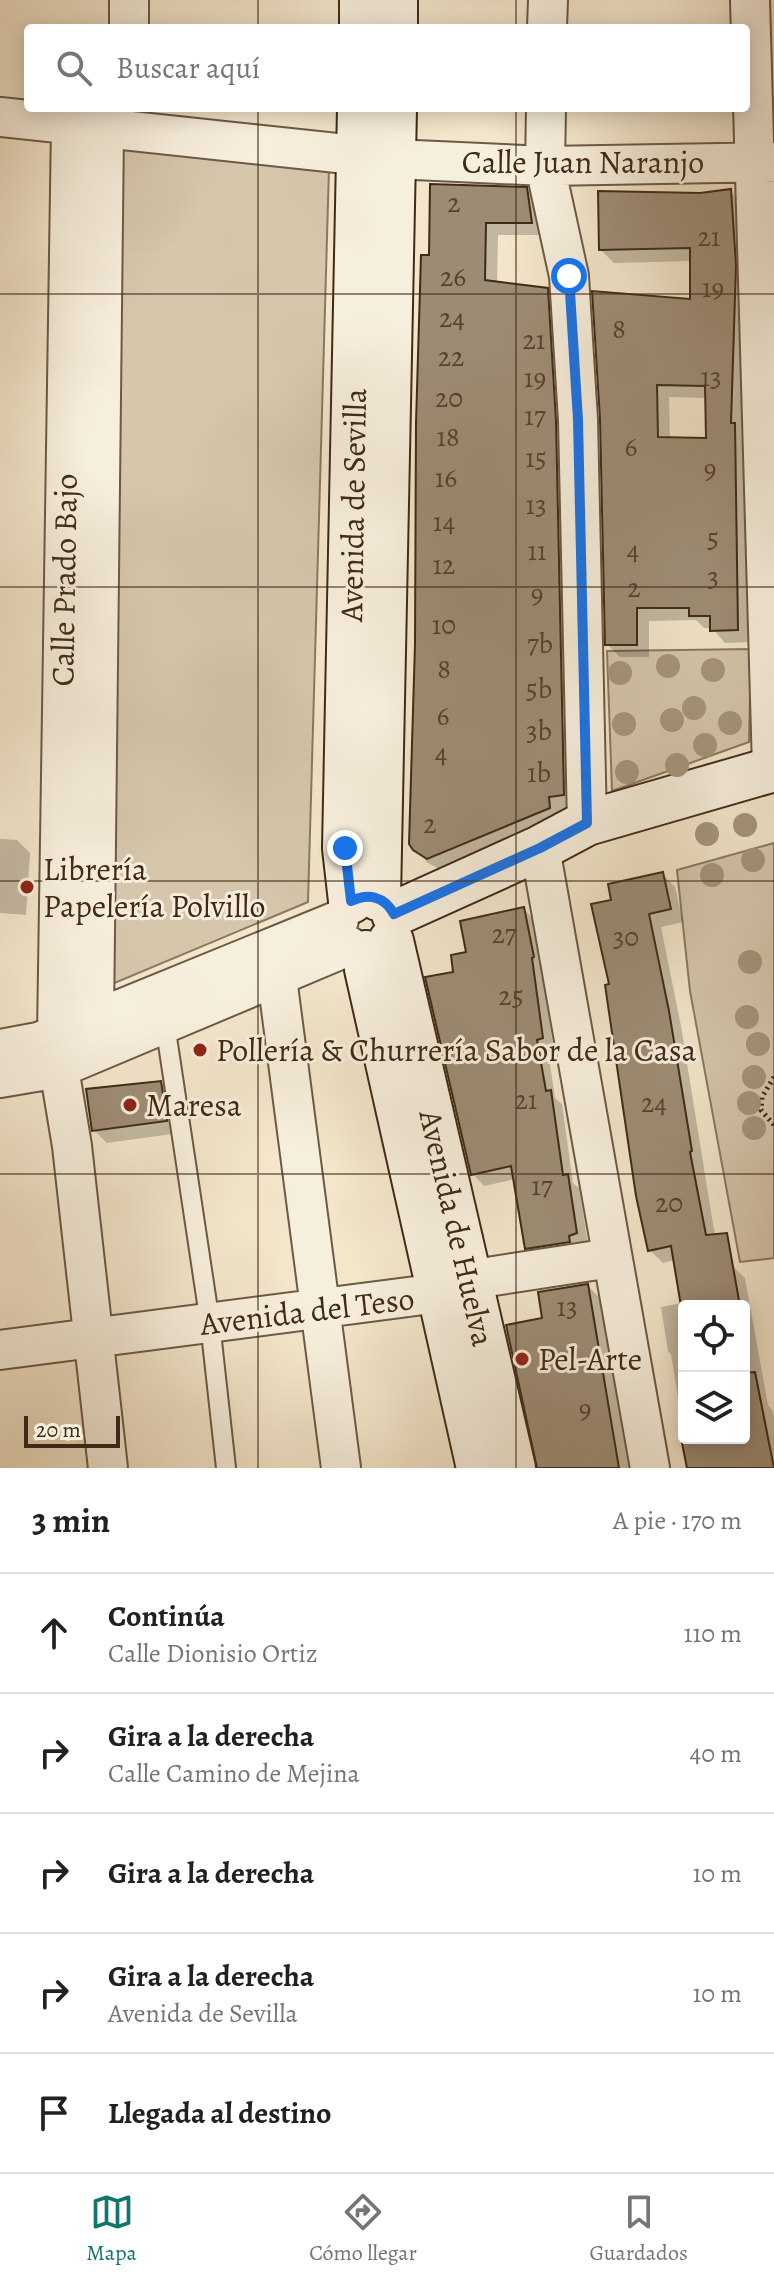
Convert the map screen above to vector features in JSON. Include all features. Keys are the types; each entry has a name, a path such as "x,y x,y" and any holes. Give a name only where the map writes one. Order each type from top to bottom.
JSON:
{"street":[{"path":"129,0 129,24"},
{"path":"362,0 362,24"},
{"path":"395,0 395,24"},
{"path":"547,24 548,0"},
{"path":"58,1051 94,1020 273,963 540,848 587,823 773,768 763,162 750,0"},
{"name":"Avenida de Sevilla","path":"361,112 376,157 367,925"},
{"name":"Avenida de Sevilla","path":"376,157 393,112"},
{"path":"546,112 545,166 569,276 578,420 587,823"},
{"name":"Calle Juan Naranjo","path":"0,117 109,123 376,157 545,166 763,162"},
{"name":"Calle Prado Bajo","path":"94,1020 109,123"},
{"name":"Calle Prado Bajo","path":"108,1468 72,1146 58,1051 109,123"},
{"path":"540,848 650,1468"},
{"name":"Avenida de Huelva","path":"367,925 454,1287 513,1468"},
{"path":"0,1078 58,1051 165,1024 273,963"},
{"path":"273,963 322,1308 341,1468"},
{"path":"0,1049 38,1042 58,1051"},
{"name":"Avenida del Teso","path":"0,1350 322,1308 611,1258"},
{"name":"Avenida de Huelva","path":"454,1287 479,1468"}],"lane":[{"path":"165,1024 210,1323 226,1468"}],"path":[{"path":"774,1077 762,1097 761,1110 774,1125"}],"shaded area":[{"path":"115,144 329,168 308,902 105,987"},
{"path":"751,649 749,742 612,791 607,651"},
{"path":"774,843 774,1258 740,1262 690,991 677,870"}],"building":[{"path":"430,184 527,187 532,223 486,223 485,280 548,288 556,421 564,795 549,797 550,808 427,859 409,844 421,255 429,255"},
{"path":"731,189 736,265 731,423 735,423 738,630 710,631 710,616 689,616 689,608 637,608 637,645 605,645 600,419 592,291 690,299 690,248 599,250 598,191 700,193","holes":["657,385 705,386 706,438 658,437"]},
{"path":"663,872 671,909 649,914 669,1011 690,1152 706,1235 727,1233 739,1300 680,1300 671,1246 648,1251 636,1196 605,985 609,984 591,904 611,900 608,884"},
{"path":"524,907 534,957 543,1038 537,1040 546,1091 551,1090 563,1175 568,1174 577,1233 569,1236 570,1242 525,1249 511,1166 471,1175 425,977 453,972 451,955 466,952 460,921"},
{"name":"Maresa","path":"161,1081 167,1121 92,1131 86,1089"},
{"path":"588,1284 619,1468 537,1468 506,1325 542,1318 538,1292"},
{"path":"750,1372 755,1372 774,1468 687,1468 682,1444 750,1444"}],"place":[{"name":"Librería Papelería Polvillo","path":"27,887"},
{"name":"Pollería & Churrería Sabor de la Casa","path":"200,1050"},
{"name":"Maresa","path":"130,1105"},
{"name":"Pel-Arte","path":"522,1359"}],"route":[{"path":"345,848 351,901 368,896 378,898 394,914 540,848 587,823 578,420 569,276"}]}
